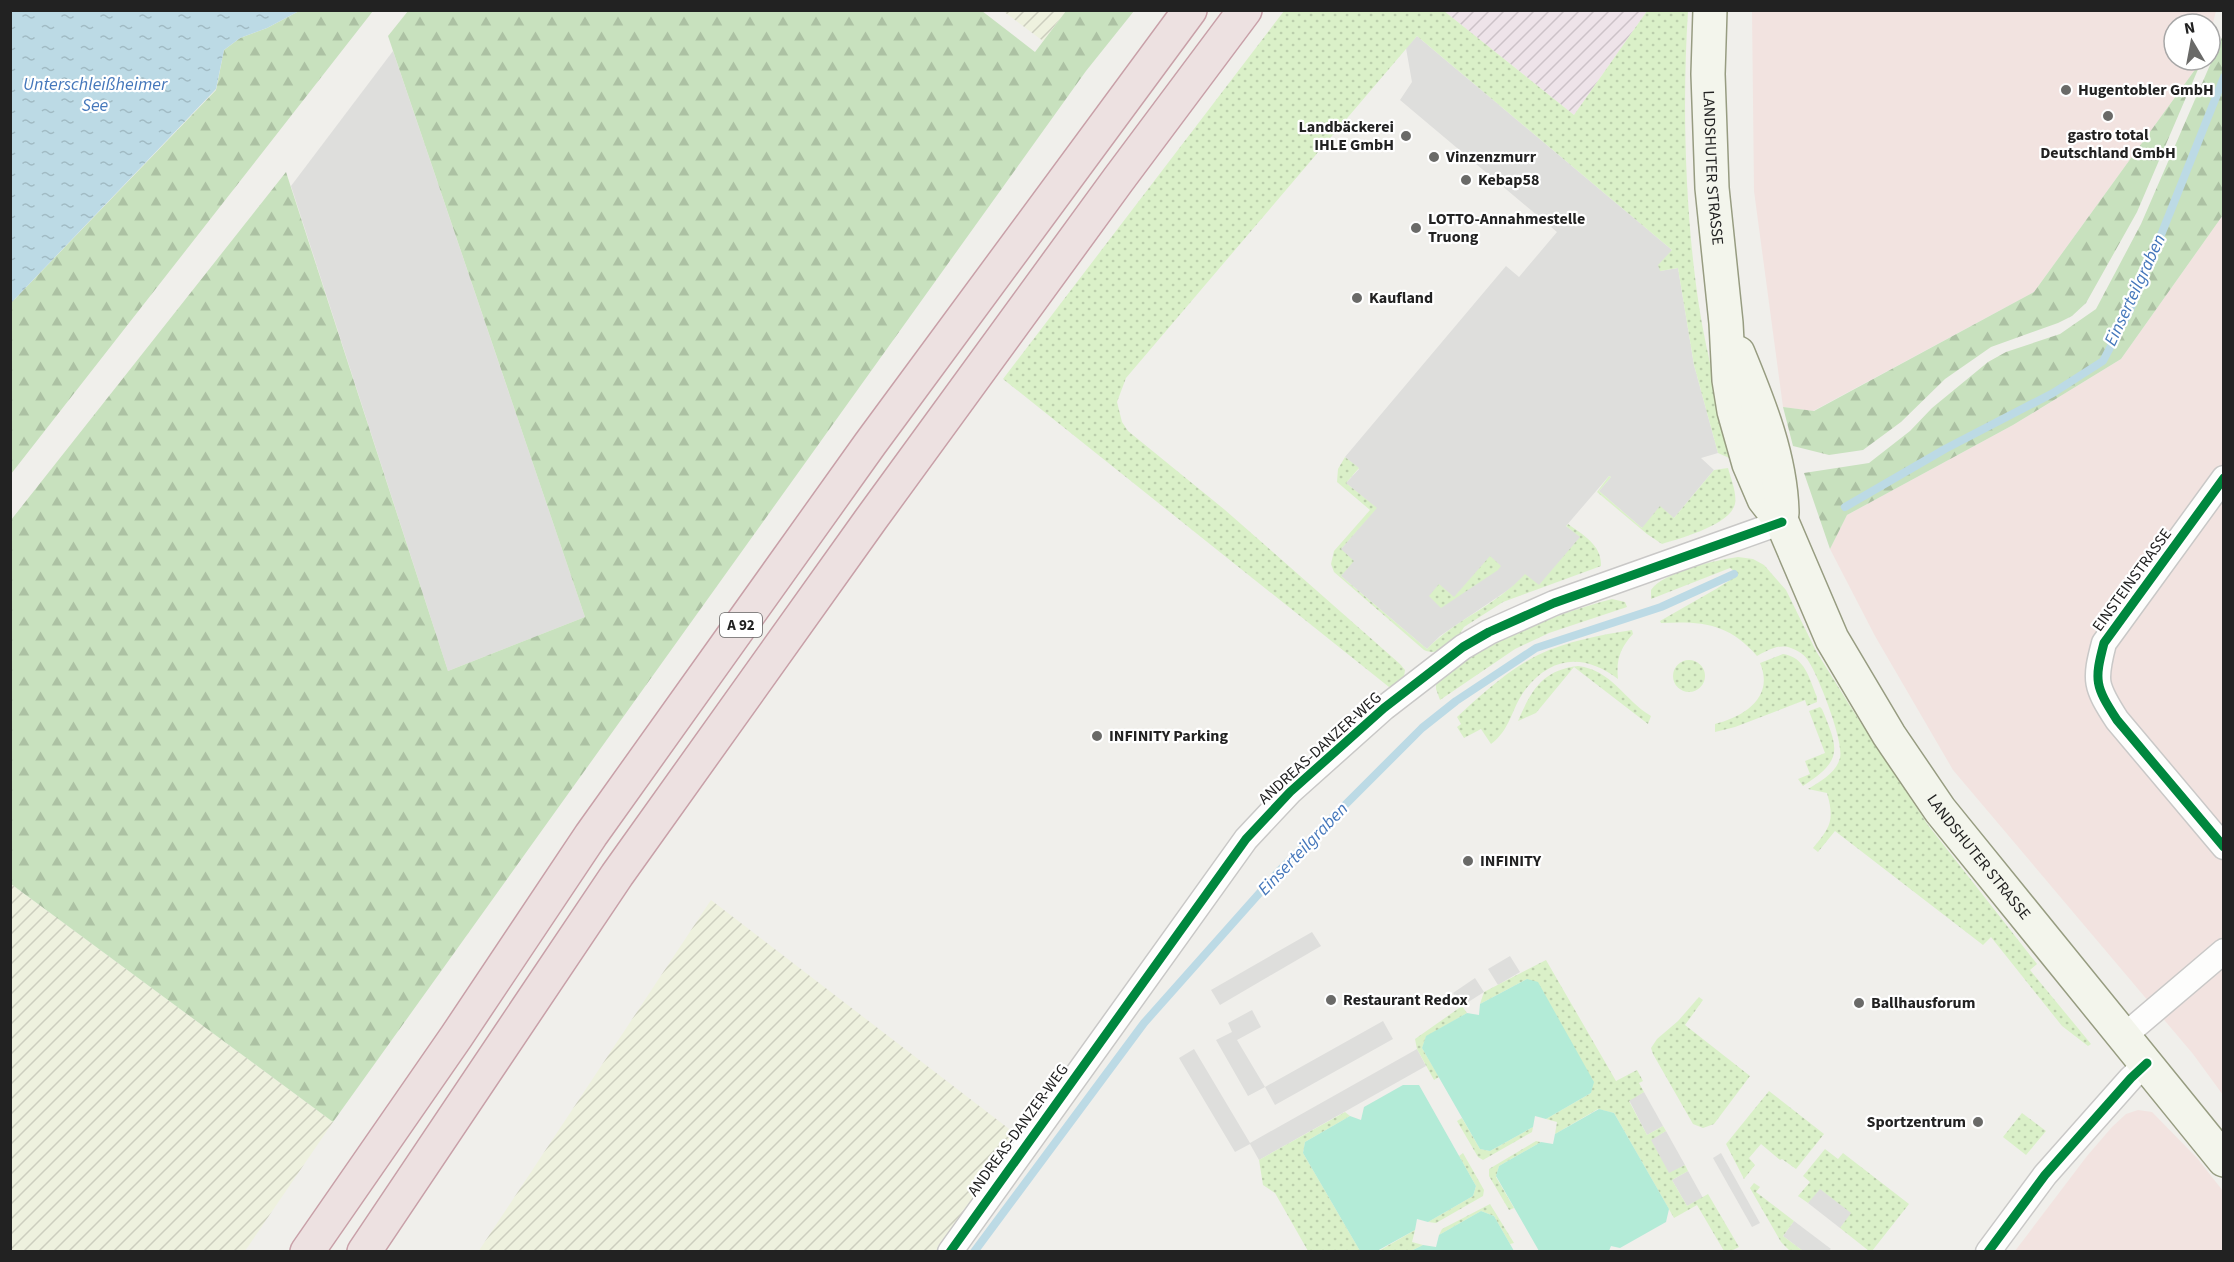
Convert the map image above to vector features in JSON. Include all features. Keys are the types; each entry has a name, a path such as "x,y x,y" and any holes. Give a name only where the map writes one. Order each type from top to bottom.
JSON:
{"highway":[{"name":"A 92","path":"308,1251 456,1037 591,835 884,425 1190,10"},
{"name":"A 92","path":"364,1251 617,875 892,490 1245,10"}],"main road":[{"name":"LANDSHUTER STRASSE","path":"1710,10 1708,74 1712,188 1726,324 1729,380 1734,411 1749,464 1764,499 1782,522 1832,639 1889,735 1940,810 1983,866 2147,1063 2223,1160"}],"street":[{"name":"EINSTEINSTRASSE","path":"2223,478 2104,643 2096,674 2103,699 2117,720 2223,847"},
{"name":"ANDREAS-DANZER-WEG","path":"950,1251 1246,839 1290,792 1384,708 1463,647 1489,632 1554,603 1782,522"},
{"path":"2124,1036 2223,951"},
{"path":"1988,1251 2045,1174 2123,1086 2147,1063"}],"shaded area":[{"path":"1444,11 1647,11 1574,115"},
{"path":"1752,11 2216,11 2162,12 2162,72 2193,72 2034,292 1813,411 1783,407 1754,191"},
{"path":"1417,36 1672,250 1660,271 1678,268 1694,365 1718,453 1701,458 1714,470 1674,518 1642,528 1599,491 1611,477 1609,476 1566,526 1581,537 1539,586 1514,586 1440,636 1427,649 1341,576 1341,549 1376,508 1346,483 1359,469 1345,457 1506,266 1519,277 1557,232 1400,100 1412,82 1406,48"},
{"path":"393,51 585,617 448,671 291,186"},
{"path":"2223,215 2223,1095 2193,1054 1953,770 1875,636 1830,549 1847,515 2013,425 2121,359"},
{"path":"1312,932 1321,946 1220,1005 1211,990"},
{"path":"1510,956 1520,972 1498,985 1488,969"},
{"path":"1475,978 1484,992 1462,1006 1453,993"},
{"path":"1252,1010 1261,1027 1237,1040 1265,1087 1248,1096 1216,1040 1232,1032 1228,1023"},
{"path":"1383,1021 1393,1039 1275,1105 1265,1087"},
{"path":"1194,1049 1250,1143 1417,1049 1426,1066 1259,1160 1250,1144 1235,1152 1179,1058"},
{"path":"1644,1092 1663,1126 1647,1135 1629,1100"},
{"path":"2138,1110 2152,1112 2197,1158 2223,1191 2223,1251 2015,1251 2087,1156 2112,1127 2126,1114"},
{"path":"1666,1131 1685,1165 1669,1174 1650,1140"},
{"path":"1721,1153 1760,1223 1752,1227 1713,1158"},
{"path":"1688,1171 1703,1198 1687,1206 1672,1180"},
{"path":"1819,1188 1852,1213 1840,1228 1808,1203"},
{"path":"1794,1221 1831,1249 1803,1251 1783,1236"}],"green space":[{"path":"299,11 373,11 11,474 11,303 216,90 224,50 240,38 267,28"},
{"path":"408,11 982,11 1035,52 1066,11 1134,11 1086,71 333,1122 11,884 11,520 286,172 448,671 585,617 388,36"},
{"path":"1003,11 1066,11 1043,41"},
{"path":"1284,11 1444,11 1574,115 1647,11 1688,11 1685,121 1694,271 1706,345 1736,461 1718,453 1694,365 1678,268 1660,271 1658,265 1672,250 1417,36 1126,378 1117,402 1122,422 1128,431 1225,510 1400,664 1405,670 1404,677 1394,691 1003,379"},
{"path":"2223,35 2223,215 2121,359 2013,425 1847,515 1830,549 1804,473 1869,463 1910,431 1932,408 1988,362 2006,352 2060,334 2096,309 2141,224 2207,72 2222,72"},
{"path":"2193,72 2197,72 2137,212 2086,303 2072,316 1991,347 1945,379 1901,422 1863,450 1829,455 1793,446 1783,407 1814,411 2034,292"},
{"path":"1345,457 1359,468 1346,483 1377,508 1341,549 1354,561 1341,576 1427,649 1438,638 1502,595 1525,574 1539,585 1580,537 1566,526 1568,524 1595,546 1601,566 1503,602 1464,627 1457,637 1442,650 1430,652 1424,650 1334,572 1331,564 1334,551 1370,510 1337,482 1338,469"},
{"path":"1728,468 1735,495 1735,504 1731,512 1704,530 1662,544 1647,534 1597,492 1609,476 1611,477 1599,491 1642,528 1660,506 1674,518 1714,470"},
{"path":"1490,556 1501,566 1498,570 1441,608 1429,596 1439,584 1454,597"},
{"path":"1738,557 1753,559 1764,565 1786,590 1816,651 1928,825 2037,964 2030,970 2091,1044 2088,1046 2062,1026 1991,937 1983,945 1835,831 1818,852 1813,848 1827,829 1831,810 1827,793 1808,789 1835,768 1840,758 1840,750 1830,710 1819,681 1804,655 1782,646 1757,656 1736,637 1714,626 1661,623 1660,621 1735,577 1734,571 1730,568 1651,599 1651,590 1657,584 1678,572"},
{"path":"1612,599 1625,602 1627,607 1549,633 1515,649 1440,700 1436,682 1476,654 1543,622"},
{"path":"1632,630 1633,634 1620,655 1618,679 1593,665 1581,662 1558,665 1535,678 1520,697 1503,732 1491,744 1481,729 1464,738 1457,727 1461,724 1457,717 1495,683 1527,661 1572,642"},
{"path":"1783,654 1796,659 1801,664 1817,697 1817,702 1807,706 1805,700 1735,727 1715,732 1715,724 1745,711 1760,696 1764,675 1760,663"},
{"path":"1689,660 1700,665 1705,676 1700,687 1689,692 1678,687 1673,676 1678,665"},
{"path":"1578,666 1600,673 1609,679 1651,716 1648,724 1574,667 1536,713 1518,721 1539,684 1555,672 1566,668"},
{"path":"1820,707 1832,735 1834,753 1825,769 1803,786 1798,779 1810,774 1805,761 1825,753 1809,711"},
{"path":"11,884 333,1122 245,1251 11,1251"},
{"path":"711,900 1021,1138 936,1251 478,1252"},
{"path":"1546,960 1616,1081 1637,1070 1643,1081 1639,1083 1644,1092 1629,1101 1647,1135 1663,1126 1666,1131 1651,1140 1669,1173 1685,1165 1688,1171 1672,1180 1687,1206 1708,1194 1739,1247 1731,1251 1724,1251 1697,1205 1674,1218 1614,1113 1598,1109 1555,1134 1557,1122 1546,1119 1591,1093 1527,979 1480,1004 1484,992"},
{"path":"1527,979 1538,982 1594,1082 1591,1093 1546,1119 1535,1116 1533,1127 1490,1151 1480,1149 1422,1048 1426,1036 1467,1013 1479,1015 1480,1004"},
{"path":"1699,997 1703,1000 1685,1025 1750,1076 1714,1124 1703,1128 1693,1124 1651,1048"},
{"path":"1462,1006 1467,1013 1426,1037 1422,1048 1439,1077 1434,1080 1417,1049 1415,1039"},
{"path":"1403,1085 1419,1085 1476,1186 1473,1196 1428,1222 1417,1219 1415,1230 1377,1251 1360,1251 1303,1153 1305,1142 1350,1116 1361,1120 1364,1107"},
{"path":"1769,1091 1824,1134 1796,1169 1782,1159 1780,1160 1761,1144 1749,1158 1755,1165 1744,1179 1726,1144"},
{"path":"1599,1109 1614,1113 1669,1209 1666,1222 1620,1248 1611,1246 1609,1251 1539,1251 1496,1176 1499,1166 1541,1142 1553,1144 1555,1134"},
{"path":"1345,1112 1350,1116 1305,1142 1303,1153 1360,1251 1308,1251 1275,1193 1263,1185 1259,1160"},
{"path":"2022,1113 2046,1131 2026,1155 2003,1137"},
{"path":"1462,1118 1480,1149 1490,1151 1533,1127 1532,1132 1483,1160 1478,1157 1457,1121"},
{"path":"1536,1141 1541,1142 1499,1166 1496,1177 1514,1208 1509,1210 1489,1176 1489,1169"},
{"path":"1825,1149 1838,1159 1843,1153 1909,1204 1872,1251 1840,1228 1851,1213 1820,1189 1808,1203 1798,1196 1810,1182 1803,1176"},
{"path":"1463,1153 1484,1190 1483,1196 1436,1223 1428,1222 1473,1196 1476,1186 1459,1156"},
{"path":"1754,1183 1760,1187 1756,1192 1794,1221 1783,1236 1803,1251 1790,1251 1781,1242 1750,1188"},
{"path":"1490,1204 1514,1243 1510,1244 1494,1216 1481,1211 1439,1235 1442,1229"},
{"path":"1481,1211 1494,1216 1514,1251 1411,1251 1423,1245 1436,1247 1439,1235"},
{"path":"1415,1230 1412,1242 1423,1245 1411,1251 1377,1252"}],"water":[{"name":"Unterschleißheimer See","path":"11,10 299,11 267,28 240,38 224,50 216,89 11,303"}],"waterway":[{"name":"Einserteilgraben","path":"1845,507 1945,449 2053,393 2103,361 2129,312 2224,77"},
{"name":"Einserteilgraben","path":"974,1252 1144,1023 1280,870 1422,728 1456,701 1536,648 1661,607 1734,574"}],"cycle path":[{"path":"2224,478 2104,643 2098,675 2104,699 2117,720 2224,847"},
{"path":"950,1252 1246,839 1290,792 1384,708 1463,647 1489,632 1554,603 1782,522"},
{"path":"1988,1252 2045,1175 2147,1063"}],"place":[{"name":"Hugentobler GmbH","path":"2066,90"},
{"name":"gastro total Deutschland GmbH","path":"2108,116"},
{"name":"Landbäckerei IHLE GmbH","path":"1406,136"},
{"name":"Vinzenzmurr","path":"1434,157"},
{"name":"Kebap58","path":"1466,180"},
{"name":"LOTTO-Annahmestelle Truong","path":"1416,228"},
{"name":"Kaufland","path":"1357,298"},
{"name":"INFINITY Parking","path":"1097,736"},
{"name":"INFINITY","path":"1468,861"},
{"name":"Restaurant Redox","path":"1331,1000"},
{"name":"Ballhausforum","path":"1859,1003"},
{"name":"Sportzentrum","path":"1978,1122"}]}
